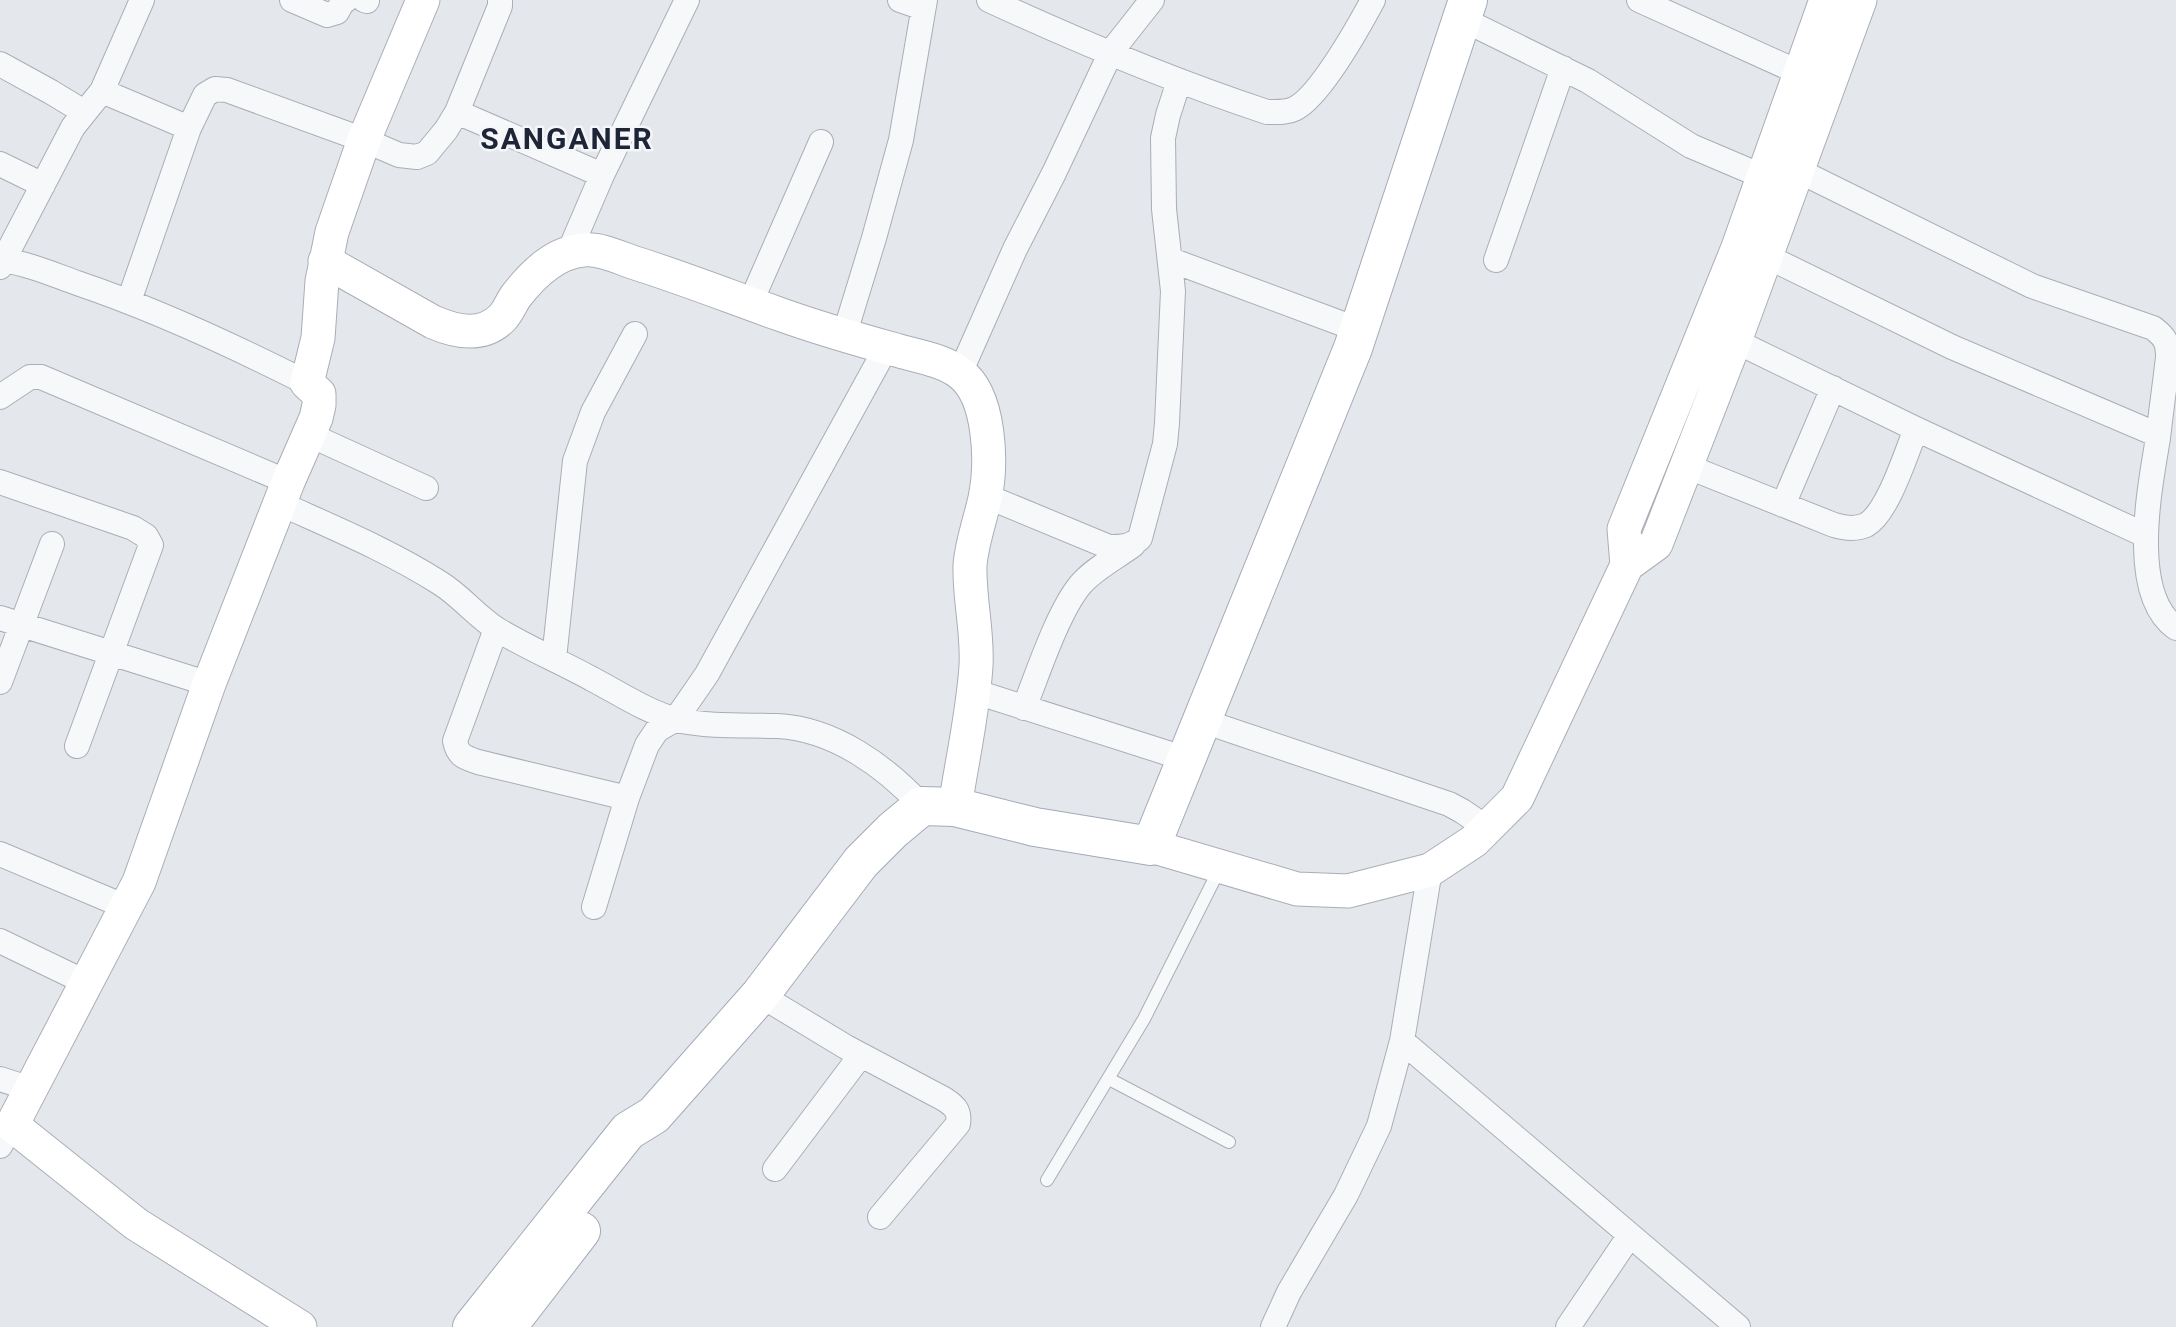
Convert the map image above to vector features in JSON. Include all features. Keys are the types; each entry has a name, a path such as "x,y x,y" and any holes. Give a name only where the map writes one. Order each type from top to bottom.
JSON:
{"main road":[{"path":"472,1327 628,1131 654,1115 760,995 861,862 893,830 938,807 1035,827 1151,846 1359,330 1465,9"},
{"path":"506,1327 537,1290 645,1145 654,1115"}],"street":[{"path":"142,0 102,90 73,127 1,263 28,266 129,300 192,327 307,383 318,394 319,405 310,435 284,492 208,684 139,882 87,983 15,1084 6,1136 136,1224 300,1327"},
{"path":"292,0 327,15 337,12 346,0"},
{"path":"307,383 318,338 325,261 332,232 364,140 423,0"},
{"path":"129,300 188,128 205,95 215,89 227,90 399,155 417,157 427,153 457,112 500,6 500,0"},
{"path":"569,252 601,175 687,0"},
{"path":"844,336 901,140 924,4 900,0"},
{"path":"989,0 1180,81 1267,112 1291,111 1302,105 1318,88 1373,0"},
{"path":"960,373 1015,250 1111,52 1152,0"},
{"path":"1639,0 1800,73"},
{"path":"1627,565 1624,529 1702,339 1764,177 1826,0"},
{"path":"1151,846 1297,889 1348,891 1430,870 1474,841 1517,798 1627,565 1656,544 1735,341 1860,0"},
{"path":"1465,9 1588,81 1691,146 1764,177"},
{"path":"0,64 42,86 84,113"},
{"path":"1496,260 1563,68"},
{"path":"1024,708 1058,626 1076,591 1083,581 1140,538 1165,444 1173,291 1164,209 1163,138 1180,81"},
{"path":"102,90 188,128"},
{"path":"457,112 601,175"},
{"path":"750,304 821,142"},
{"path":"0,164 43,184"},
{"path":"1797,170 2032,286 2153,328 2164,336 2168,345 2168,357 2145,535 2147,568 2155,602 2176,628"},
{"path":"0,397 30,377 41,377 284,492 443,585 496,629 642,706 676,719 706,724 790,728 821,735 884,769 901,784 938,807 973,691 976,640 970,567 989,471 985,421 980,402 971,384 960,373 940,363 844,336 587,249 569,252 556,258 530,280 503,317 488,329 468,332 451,330 433,322 325,261"},
{"path":"1766,256 1952,347 2158,435"},
{"path":"1171,260 1359,330"},
{"path":"555,659 575,461 593,412 635,334"},
{"path":"1735,341 1916,429 2145,535"},
{"path":"594,907 627,798 647,745 657,730 676,719 707,674 886,348"},
{"path":"1783,505 1833,388"},
{"path":"1686,466 1847,528 1866,524 1884,507 1916,429"},
{"path":"310,435 426,488"},
{"path":"0,482 133,528 146,536 151,545 77,746"},
{"path":"986,496 1109,547 1135,544"},
{"path":"0,682 10,621 52,544"},
{"path":"10,621 208,684"},
{"path":"496,629 455,741 457,750 464,757 478,762 627,798"},
{"path":"973,691 1186,760"},
{"path":"1203,721 1432,797 1462,811 1487,828"},
{"path":"0,854 126,907"},
{"path":"1273,1327 1289,1292 1346,1195 1379,1126 1402,1041 1430,870"},
{"path":"0,941 87,983"},
{"path":"760,995 861,1055 944,1099 959,1113 958,1124 880,1217"},
{"path":"1402,1041 1738,1327"},
{"path":"775,1169 861,1055"},
{"path":"1568,1327 1630,1235"}],"lane":[{"path":"1047,1180 1109,1079 1167,976 1221,867"},
{"path":"1109,1079 1229,1142"}],"district":[{"name":"SANGANER","path":"567,138"}]}
